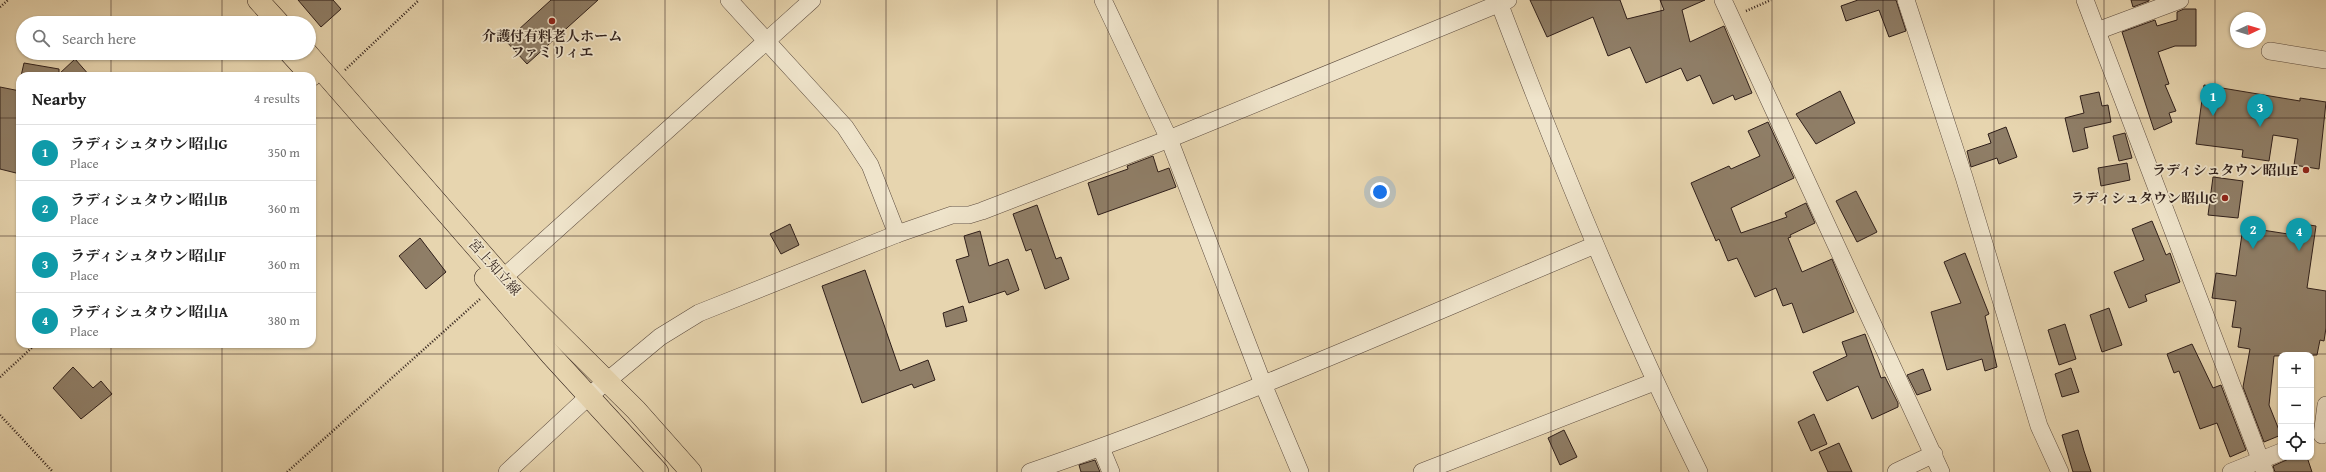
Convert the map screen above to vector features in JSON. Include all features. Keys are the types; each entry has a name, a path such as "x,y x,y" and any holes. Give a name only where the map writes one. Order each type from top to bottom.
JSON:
{"main road":[{"path":"242,0 257,16"},
{"path":"258,0 273,16"},
{"name":"宮上知立線","path":"296,60 307,72"},
{"name":"宮上知立線","path":"313,60 498,283 589,396 658,472"},
{"name":"宮上知立線","path":"316,83 498,283 636,410 691,472"}],"street":[{"path":"729,0 844,127 870,166 897,234"},
{"path":"498,283 812,0"},
{"path":"1103,0 1169,139 1263,384 1300,472"},
{"path":"1723,0 1941,472"},
{"path":"1906,0 1964,177 2039,426 2060,472"},
{"path":"2085,0 2263,466"},
{"path":"2097,31 2180,0"},
{"path":"506,472 589,396 607,383 660,337 712,306 897,234 952,215 969,215 982,211 1169,139 1502,1 1595,245 1654,382 1699,472"},
{"path":"2270,51 2326,60"},
{"path":"1030,472 1101,448 1263,384 1595,245"},
{"path":"1422,472 1654,382"},
{"path":"2320,436 2326,405"},
{"path":"1101,448 1111,472"},
{"path":"1896,472 1934,454"},
{"path":"2231,472 2263,466 2278,454"}],"path":[{"path":"0,7 8,0"},
{"path":"333,82 418,0"},
{"path":"1732,18 1771,0"},
{"path":"286,472 498,283"},
{"path":"0,377 32,348"},
{"path":"0,415 53,472"}],"building":[{"path":"298,0 333,0 341,9 321,27 316,21 316,16 312,16"},
{"name":"介護付有料老人ホーム ファミリィエ","path":"551,0 598,0 527,64 506,41"},
{"path":"1530,0 1620,0 1627,19 1664,10 1660,0 1705,0 1682,10 1690,42 1724,26 1752,93 1735,100 1733,95 1713,104 1700,75 1687,81 1681,68 1646,83 1630,47 1608,56 1593,17 1547,37"},
{"path":"1858,0 1896,0 1906,31 1889,37 1879,10 1846,21 1841,6"},
{"path":"2131,0 2149,0 2149,1 2133,7"},
{"path":"2184,9 2196,9 2196,46 2175,46 2158,52 2169,84 2165,85 2176,111 2169,113 2172,122 2154,130 2122,32 2155,20 2157,26 2177,20 2177,12"},
{"path":"74,60 76,60 86,72 61,72"},
{"path":"24,63 59,69 59,72 22,72"},
{"path":"2204,85 2300,101 2300,98 2326,102 2319,169 2294,165 2298,139 2273,135 2269,161 2242,157 2243,150 2196,144"},
{"path":"0,87 16,90 16,173 0,169"},
{"path":"1840,91 1855,123 1816,144 1796,114"},
{"path":"2099,92 2102,106 2108,105 2111,122 2084,128 2088,148 2073,152 2065,118 2084,113 2080,96"},
{"path":"1768,122 1794,178 1731,208 1741,233 1787,217 1785,213 1806,203 1815,223 1790,235 1791,237 1788,238 1802,272 1832,259 1854,312 1803,333 1792,303 1783,306 1776,288 1755,297 1737,258 1728,261 1719,239 1716,241 1691,183 1729,166 1731,169 1760,156 1748,131"},
{"path":"2006,127 2017,157 1999,164 1997,158 1971,167 1967,151 1991,143 1988,134"},
{"path":"2125,133 2132,158 2119,161 2113,136"},
{"path":"1153,156 1158,172 1169,168 1176,187 1098,215 1088,183 1128,169 1127,166"},
{"path":"2127,163 2130,180 2101,186 2098,168"},
{"name":"ラディシュタウン昭山C","path":"2213,177 2243,181 2238,218 2208,215"},
{"path":"1856,191 1877,232 1857,242 1836,201"},
{"path":"1037,205 1056,259 1061,257 1069,279 1045,289 1031,249 1026,251 1013,214"},
{"path":"2152,221 2166,255 2170,253 2180,282 2145,295 2147,301 2129,308 2114,272 2144,260 2132,229"},
{"path":"2290,222 2316,226 2307,288 2326,291 2326,328 2324,341 2320,340 2317,355 2314,355 2314,352 2278,352 2278,356 2274,356 2269,405 2278,428 2278,436 2264,442 2243,387 2250,349 2238,347 2241,328 2232,327 2236,301 2212,298 2216,273 2236,276 2243,227 2288,234"},
{"path":"790,224 799,245 781,254 770,234"},
{"path":"980,231 989,266 1008,259 1019,290 1007,295 1005,291 969,303 956,260 969,256 964,236"},
{"path":"420,238 446,272 426,289 399,256"},
{"path":"1965,253 1989,314 1985,316 1997,367 1985,371 1982,359 1947,370 1931,312 1961,303 1944,262"},
{"path":"865,270 900,371 928,360 935,380 914,388 912,384 862,403 822,286"},
{"path":"963,306 967,321 946,327 943,313"},
{"path":"2109,308 2122,345 2102,352 2090,315"},
{"path":"2065,324 2076,359 2059,365 2048,330"},
{"path":"1865,334 1881,378 1885,377 1898,403 1898,407 1872,419 1858,386 1827,401 1813,372 1847,356 1842,342"},
{"path":"2192,344 2213,388 2221,385 2246,450 2230,457 2217,423 2200,429 2179,371 2174,373 2167,354"},
{"path":"73,367 93,388 101,381 112,394 81,419 53,388"},
{"path":"2071,368 2079,392 2062,397 2055,374"},
{"path":"1923,369 1931,390 1917,395 1907,375"},
{"path":"1814,414 1827,444 1811,451 1798,422"},
{"path":"1564,430 1577,457 1560,465 1548,438"},
{"path":"2078,430 2091,472 2073,472 2062,435"},
{"path":"1839,443 1852,472 1828,472 1819,452"},
{"path":"1095,460 1100,472 1081,472 1079,465"},
{"path":"2286,460 2308,460 2312,472 2275,472 2273,466"}],"place":[{"name":"介護付有料老人ホーム ファミリィエ","path":"552,21"},
{"name":"ラディシュタウン昭山G","path":"2213,116"},
{"name":"ラディシュタウン昭山F","path":"2260,127"},
{"name":"ラディシュタウン昭山E","path":"2306,170"},
{"name":"ラディシュタウン昭山C","path":"2225,198"},
{"name":"ラディシュタウン昭山B","path":"2253,249"},
{"name":"ラディシュタウン昭山A","path":"2299,251"}]}
